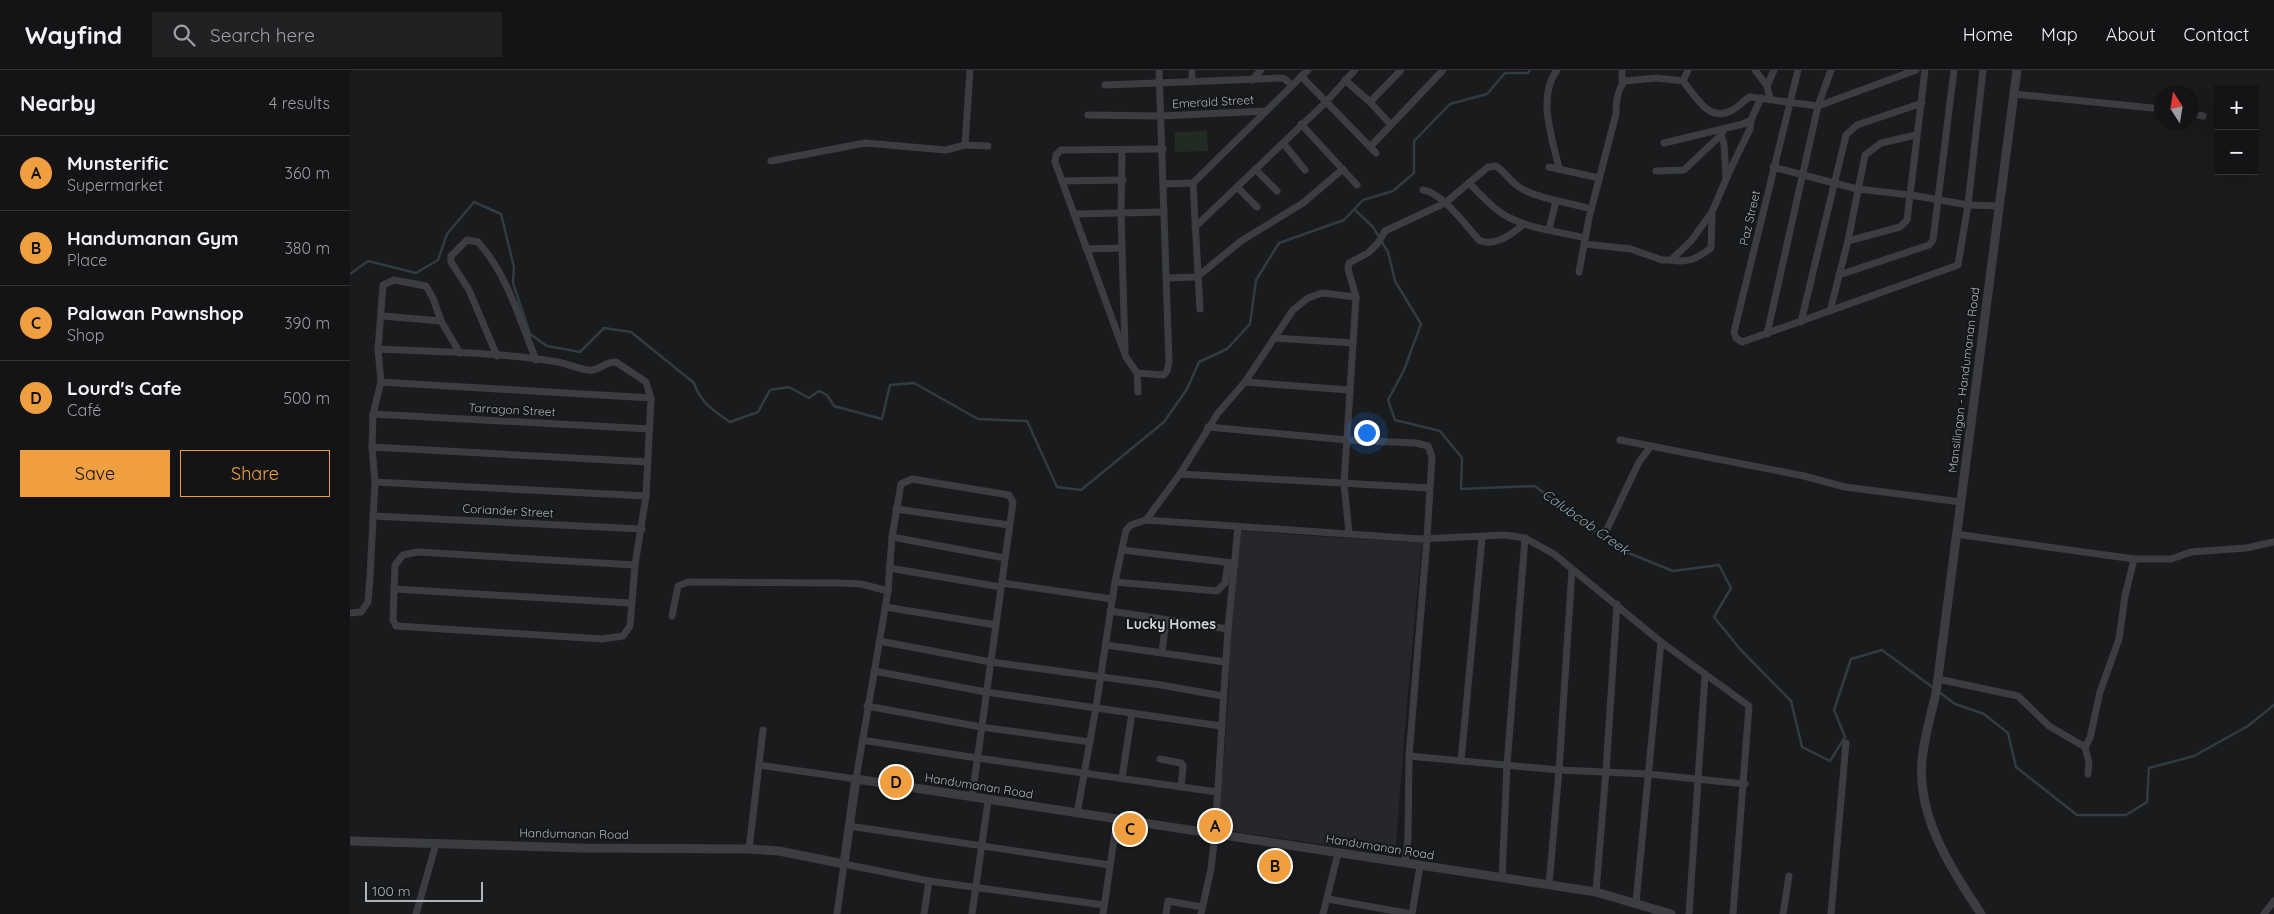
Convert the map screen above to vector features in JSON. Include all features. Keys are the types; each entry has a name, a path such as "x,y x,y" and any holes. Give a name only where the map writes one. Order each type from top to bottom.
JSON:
{"street":[{"path":"965,145 970,70"},
{"path":"1137,374 1164,374 1168,371 1169,362 1163,149 1158,70"},
{"path":"1192,70 1192,82"},
{"path":"1252,80 1262,70"},
{"path":"1163,184 1193,183 1308,70"},
{"path":"1195,227 1325,103 1355,70"},
{"path":"1370,102 1400,70"},
{"path":"1301,76 1325,103 1373,150 1391,125 1443,70"},
{"path":"1557,70 1550,79 1547,92 1549,118 1559,168"},
{"path":"1579,272 1591,209 1622,84 1622,70"},
{"path":"1683,81 1688,70"},
{"path":"1755,70 1767,86 1770,100"},
{"path":"1767,86 1774,70"},
{"name":"Paz Street","path":"1767,334 1742,342 1736,338 1734,332 1798,70"},
{"path":"1767,334 1818,106 1831,70"},
{"path":"1622,84 1625,81 1635,79 1657,78 1683,81 1707,111 1714,114 1734,110 1750,97 1818,106 1916,70"},
{"path":"1848,241 1904,224 1906,220 1911,195 1916,135 1925,70"},
{"path":"1839,275 1929,245 1936,234 1954,70"},
{"path":"1767,334 1955,268 1960,261 1968,205 1983,70"},
{"name":"Mansilingan - Handumanan Road","path":"1981,914 1944,853 1927,814 1922,787 1922,760 1938,680 2017,70"},
{"path":"1105,85 1283,78 1292,84"},
{"path":"1345,80 1370,102 1391,125"},
{"path":"2014,94 2154,108"},
{"path":"1671,260 1691,241 1712,212 1750,129 1750,120 1762,98"},
{"path":"1801,322 1846,134 1857,125 1922,102"},
{"name":"Emerald Street","path":"1088,116 1161,116 1266,111"},
{"path":"2199,115 2203,116"},
{"path":"1664,144 1722,132 1750,120"},
{"path":"1302,124 1357,185"},
{"path":"1656,171 1684,170 1722,132"},
{"path":"1722,132 1726,179"},
{"path":"1830,311 1848,241 1865,155 1881,143 1916,135"},
{"path":"771,161 865,143 946,150 965,145 988,146"},
{"path":"1283,143 1305,170"},
{"path":"1138,392 1137,374 1126,357 1055,162 1056,155 1061,150 1163,149"},
{"path":"1122,150 1121,213 1126,357"},
{"path":"1349,533 1344,484 1356,297 1348,269 1349,263 1368,253 1378,243 1385,231 1445,203 1488,167 1496,166 1520,188 1556,201 1591,209"},
{"path":"1549,167 1599,178"},
{"path":"1773,167 1857,189 1911,195 1968,205 1999,206"},
{"path":"1255,169 1277,191"},
{"path":"1166,278 1197,277 1240,241 1303,203 1343,169"},
{"path":"1062,181 1123,180"},
{"path":"1193,183 1200,309"},
{"path":"1469,183 1499,211 1524,224 1549,229 1584,241 1631,249 1662,260 1696,259 1711,248 1712,212"},
{"path":"1236,187 1258,207"},
{"path":"1423,190 1430,191 1445,203 1480,241 1495,242 1508,236 1524,224"},
{"path":"1549,229 1556,201"},
{"path":"1074,214 1164,212"},
{"path":"497,356 469,290 451,262 451,256 467,240 478,242 485,250 504,282 536,360"},
{"path":"1086,249 1122,248"},
{"path":"350,613 361,612 368,602 375,482 372,447 373,414 381,382 378,349 383,285 394,280 426,286 433,298 441,321 460,353"},
{"path":"1146,520 1180,474 1208,427 1231,396 1245,382 1293,310 1308,298 1322,293 1356,297"},
{"path":"382,316 441,321"},
{"path":"1274,338 1353,343"},
{"path":"378,349 460,353 558,362 590,371 597,370 610,362 616,362 646,382 651,398 646,496 630,603 630,626 623,636 602,639 396,626 393,620 395,565 403,555 417,552 635,565"},
{"path":"381,382 651,398"},
{"path":"1245,382 1349,390"},
{"name":"Tarragon Street","path":"373,414 650,429"},
{"path":"1208,427 1347,440 1416,443 1428,446 1432,457 1409,756 1408,839 1405,863"},
{"path":"1620,440 1804,476 1845,487 1961,502"},
{"path":"1607,529 1639,462 1651,446"},
{"path":"372,447 648,462"},
{"path":"1180,474 1429,488"},
{"path":"837,914 867,706 888,591 896,509 901,484 912,479 1009,495 1012,502 972,798"},
{"path":"375,482 646,496"},
{"path":"896,509 1009,525"},
{"name":"Coriander Street","path":"373,516 642,529"},
{"path":"1078,814 1115,582 1126,530 1132,525 1146,520 1349,533 1420,540 1427,538 1482,538 1505,535 1525,538 1554,554 1661,642 1747,703 1750,708 1733,914"},
{"path":"1115,582 1217,592 1225,583 1238,527"},
{"path":"1956,534 2134,559 2171,559 2191,552 2246,548 2274,542"},
{"path":"892,537 1005,558"},
{"path":"1461,760 1482,538"},
{"path":"1502,878 1507,765 1525,538"},
{"path":"1122,550 1231,563"},
{"path":"2088,774 2089,763 2085,747 2090,738 2100,692 2119,639 2125,596 2134,559"},
{"path":"1166,914 1168,901 1202,911 1211,869 1218,792 1231,563"},
{"path":"889,568 1112,599"},
{"path":"1549,885 1559,770 1572,570"},
{"path":"672,616 678,586 688,582 861,584 888,591"},
{"path":"394,589 630,603"},
{"path":"1596,892 1617,604"},
{"path":"885,607 996,625"},
{"path":"1110,611 1228,629"},
{"path":"1162,652 1166,620"},
{"path":"879,641 991,662 1100,676 1222,696"},
{"path":"1636,903 1661,642"},
{"path":"1106,645 1225,662"},
{"path":"874,671 986,692 1221,726"},
{"path":"1689,914 1705,675"},
{"path":"1938,680 2018,696 2049,726 2085,747"},
{"path":"867,706 982,727 1090,742"},
{"path":"1122,778 1132,714"},
{"path":"749,848 763,730"},
{"path":"862,740 1218,792"},
{"path":"1831,914 1846,743"},
{"path":"1409,756 1559,770 1648,774 1745,784"},
{"path":"1160,759 1181,763 1183,766 1181,787"},
{"path":"759,765 856,779"},
{"name":"Handumanan Road","path":"856,779 988,801 1596,892 1671,914"},
{"path":"972,914 988,801"},
{"path":"1103,914 1117,819"},
{"path":"849,826 1110,865"},
{"name":"Handumanan Road","path":"350,841 581,848 749,848 779,851 844,864"},
{"path":"416,914 436,844"},
{"path":"1323,914 1338,853"},
{"path":"844,864 929,881 1104,905"},
{"path":"1328,899 1412,914 1420,866"},
{"path":"1783,914 1789,876"},
{"path":"924,914 929,881"},
{"path":"2264,914 2274,901"}],"shaded area":[{"path":"1207,131 1208,151 1175,152 1175,132"},
{"path":"1241,531 1422,543 1395,855 1218,829 1229,689 1231,610"}],"waterway":[{"path":"350,274 368,261 416,273 438,260 447,234 474,202 501,214 514,267 513,283 530,334 547,346 580,352 604,328 631,332 694,383 704,401 730,422 758,412 770,390 789,387 809,398 819,391 827,395 834,406 882,419 890,385 914,383 978,419 1027,421 1057,487 1081,490 1164,422 1187,389 1199,362 1227,349 1250,324 1256,280 1279,243 1344,220 1363,200 1393,191 1414,173 1414,141 1450,104 1487,94 1505,73 1528,73 1530,70"},
{"name":"Calubcob Creek","path":"1354,209 1373,227 1388,252 1395,281 1421,324 1404,370 1388,400 1395,420 1440,431 1462,458 1461,489 1535,486 1572,515 1626,552 1673,571 1719,565 1731,588 1714,617 1740,649 1791,701 1802,747 1830,761 1845,737 1834,710 1851,659 1882,650 1935,689"},
{"name":"Calubcob Creek","path":"1939,692 1955,704 1984,714 2008,733 2016,767 2077,815 2126,815 2147,802 2149,768 2194,756 2248,726 2274,705"}],"place":[{"name":"Lourd's Cafe","path":"896,782"},
{"name":"Munsterific","path":"1215,826"},
{"name":"Palawan Pawnshop","path":"1130,829"},
{"name":"Handumanan Gym","path":"1275,866"}],"district":[{"name":"Lucky Homes","path":"1171,624"}]}
